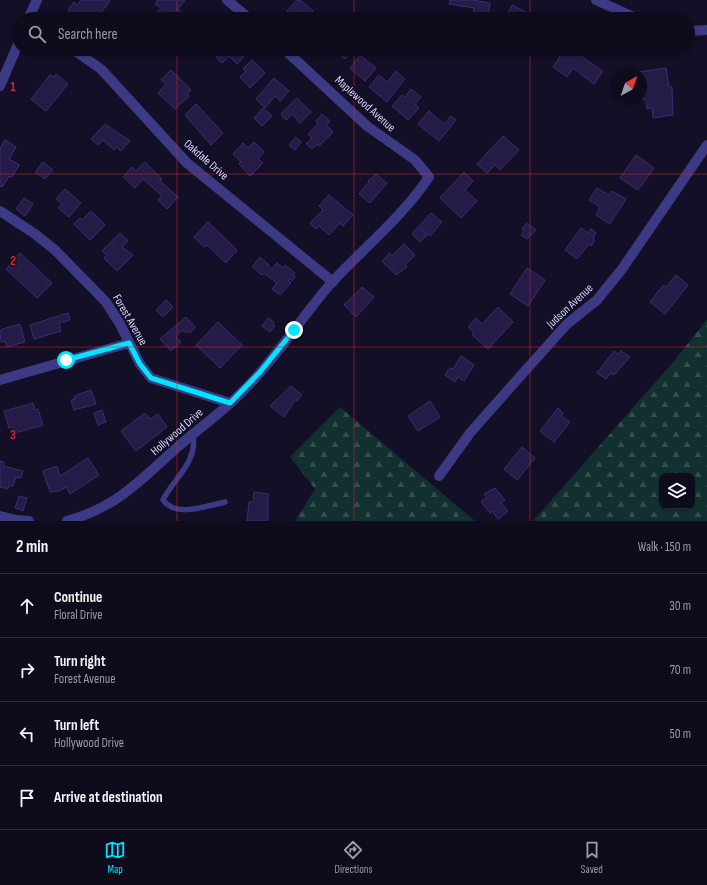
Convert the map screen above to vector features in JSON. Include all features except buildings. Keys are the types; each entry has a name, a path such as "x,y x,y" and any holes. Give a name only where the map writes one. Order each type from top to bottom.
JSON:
{"street":[{"path":"31,12 37,0"},
{"path":"227,0 242,12"},
{"path":"596,0 623,12"},
{"path":"695,30 707,30"},
{"path":"0,86 13,56"},
{"name":"Oakdale Drive","path":"82,56 101,69 187,163 333,282"},
{"name":"Maplewood Avenue","path":"291,56 366,126 415,160 429,177"},
{"name":"Judson Avenue","path":"439,476 470,433 567,324 596,300 622,269 707,145"},
{"name":"Hollywood Drive","path":"68,521 85,516 120,497 138,485 192,435 230,403 260,372 333,282 391,222 420,190 429,177"},
{"name":"Forest Avenue","path":"0,211 35,234 74,268 106,302 120,324 140,364 151,378 230,403"},
{"path":"0,380 129,343"},
{"path":"0,516 29,521"}],"lane":[{"path":"192,435 194,444 192,455 184,470 163,500 168,507 179,510 225,502"}],"green space":[{"path":"707,319 707,521 533,521 675,360"},
{"path":"340,407 475,521 295,521 315,489 290,457"}],"route":[{"path":"66,360 108,350 129,343 140,364 151,378 230,403 260,372 294,330"}]}
